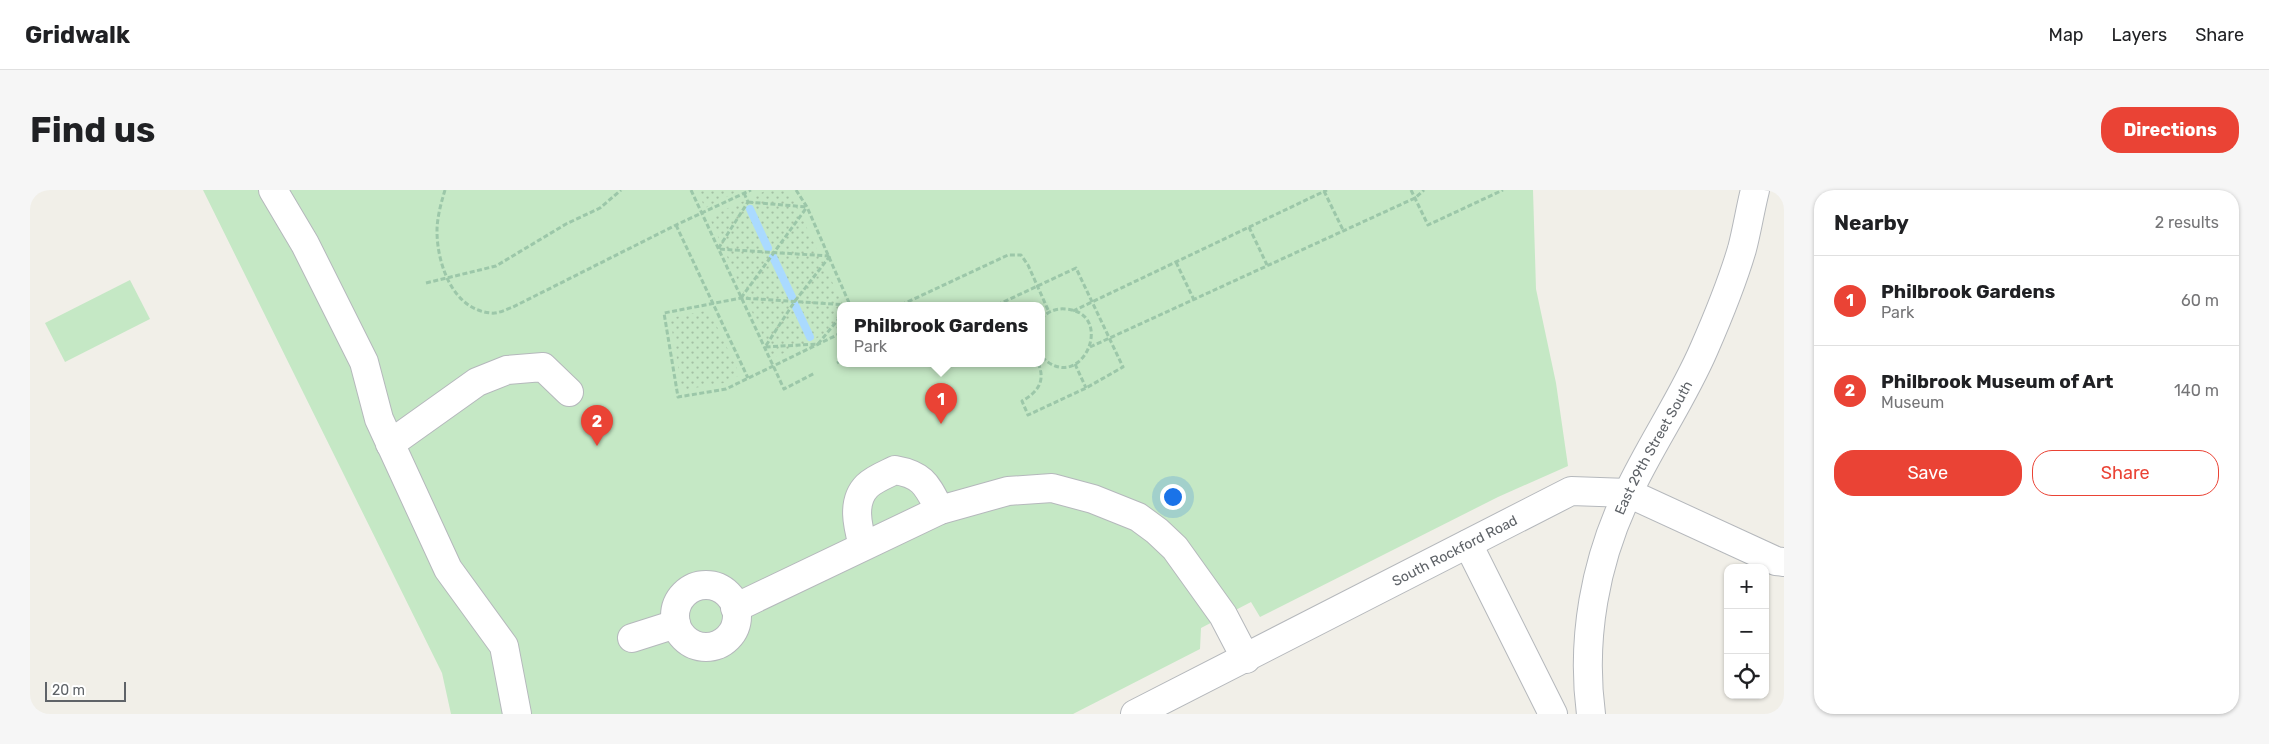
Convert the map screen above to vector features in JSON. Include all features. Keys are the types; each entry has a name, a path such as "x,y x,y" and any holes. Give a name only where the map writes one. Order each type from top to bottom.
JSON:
{"street":[{"path":"273,190 305,244 364,362 379,419 448,569 504,646 517,714"},
{"name":"East 29th Street South","path":"1591,714 1587,685 1588,643 1596,584 1610,534 1628,493 1704,350 1742,250 1755,190"},
{"path":"390,444 477,382 507,370 543,367 569,392"},
{"path":"863,546 857,522 857,505 867,486 895,470 913,473 926,483 940,510"},
{"path":"735,608 940,510 1008,491 1052,488 1093,499 1138,517 1174,548 1223,615 1246,658"},
{"name":"South Rockford Road","path":"1135,714 1571,491 1628,493 1776,561 1784,562"},
{"path":"1468,544 1553,714"},
{"path":"707,585 717,587 726,592 735,608 734,629 720,643 711,646 692,644 683,637 676,624 676,608 680,598 696,586 707,585"},
{"path":"632,638 676,624"}],"path":[{"path":"445,190 437,230 439,257 462,301 475,309 493,314 513,307 676,225 751,190"},
{"path":"426,283 496,266 566,224 600,208 621,190"},
{"path":"690,190 784,388 815,373"},
{"path":"796,190 807,207 849,302"},
{"path":"1412,190 1428,225 1503,190"},
{"path":"1090,347 1415,198 1424,190"},
{"path":"1073,311 1092,300 1325,191 1343,230"},
{"path":"744,193 748,202"},
{"path":"718,249 748,202"},
{"path":"748,202 807,207"},
{"path":"740,298 807,207"},
{"path":"676,225 748,378"},
{"path":"1249,226 1267,265"},
{"path":"718,249 830,256"},
{"path":"907,302 1008,255 1015,254 1021,255 1028,265 1043,302"},
{"path":"765,347 795,301 830,256"},
{"path":"1176,262 1194,300"},
{"path":"1004,302 1076,268 1123,367 1086,388 1028,415 1022,402 1034,394 1039,387 1042,378 1039,367"},
{"path":"837,304 740,298 664,313 678,397 726,389 837,336"},
{"path":"1045,306 1048,312"},
{"path":"1045,315 1048,312 1066,309 1073,311 1081,315 1091,330 1090,347 1082,360 1075,364 1058,366 1045,358"},
{"path":"765,347 818,344 837,321"},
{"path":"1075,364 1086,388"}],"green space":[{"path":"203,190 1533,190 1536,289 1556,383 1568,466 1498,497 1260,617 1251,602 1201,628 1200,649 1073,714 451,714 442,673"},
{"path":"697,190 740,190 705,208"},
{"path":"767,190 789,190 842,302 837,302 837,329 773,358 709,217"},
{"path":"130,280 150,319 65,362 45,323"},
{"path":"709,310 740,375 724,383 682,390 670,318"}],"waterway":[{"path":"750,209 768,248"},
{"path":"773,257 792,297"},
{"path":"795,305 810,337"}],"place":[{"name":"Philbrook Gardens","path":"941,424"},
{"name":"Philbrook Museum of Art","path":"597,446"}]}
